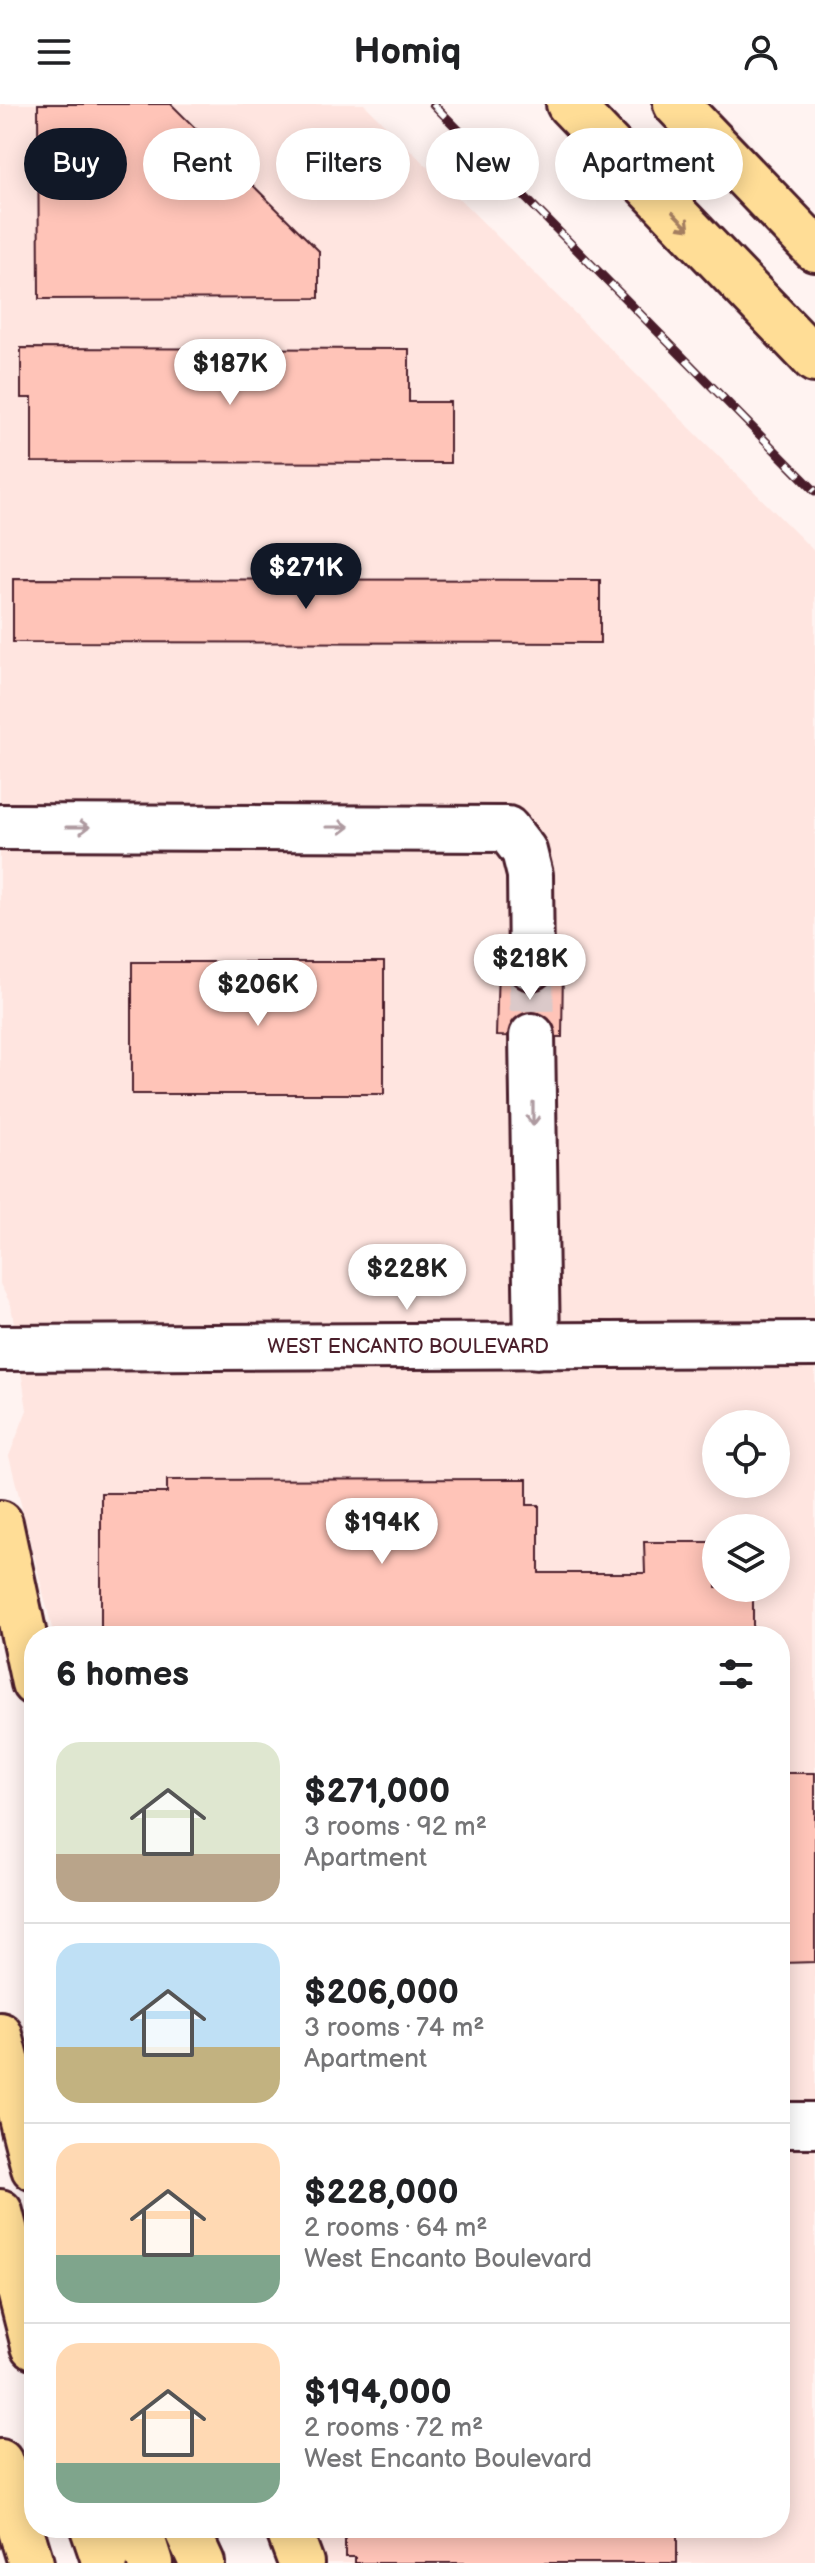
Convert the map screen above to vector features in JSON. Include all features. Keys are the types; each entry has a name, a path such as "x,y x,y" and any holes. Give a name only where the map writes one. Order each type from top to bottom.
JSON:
{"main road":[{"path":"569,104 815,360"},
{"path":"676,104 815,249"},
{"path":"0,1523 24,1636"},
{"path":"0,2035 24,2129"},
{"path":"0,2212 24,2307"},
{"path":"0,2462 31,2563"},
{"path":"96,2538 105,2563"},
{"path":"142,2538 150,2563"},
{"path":"191,2538 202,2563"},
{"path":"292,2538 301,2563"}],"street":[{"path":"0,827 507,829 524,851 530,875 531,967"},
{"path":"532,1036 537,1346"},
{"name":"WEST ENCANTO BOULEVARD","path":"0,1348 815,1344"},
{"path":"790,2125 815,2125"}],"shaded area":[{"path":"0,104 364,104 388,128 276,128 276,200 410,200 410,150 426,166 426,200 461,200 815,552 815,2563 327,2563 318,2538 790,2538 790,1626 52,1626 9,1456 27,1410 11,1305 0,1284"}],"building":[{"path":"38,104 171,104 195,128 143,128 143,200 260,200 260,192 319,251 319,298 39,299 38,200 127,200 127,128 38,128"},
{"path":"21,348 409,349 409,402 450,402 450,463 32,462 32,398 21,398"},
{"path":"13,579 600,580 600,643 13,642"},
{"path":"132,962 384,962 384,1094 132,1094"},
{"path":"498,967 563,968 562,1037 496,1036"},
{"path":"527,1479 527,1505 539,1505 539,1573 645,1573 644,1542 702,1542 702,1602 753,1602 753,1626 101,1626 101,1493 167,1493 167,1480"},
{"path":"790,1773 815,1773 815,1962 790,1963"},
{"path":"345,2538 677,2538 677,2563 355,2563 355,2557 345,2557"}],"tunnel":[{"path":"531,967 532,1036"}],"railway":[{"path":"433,104 815,491"}]}
